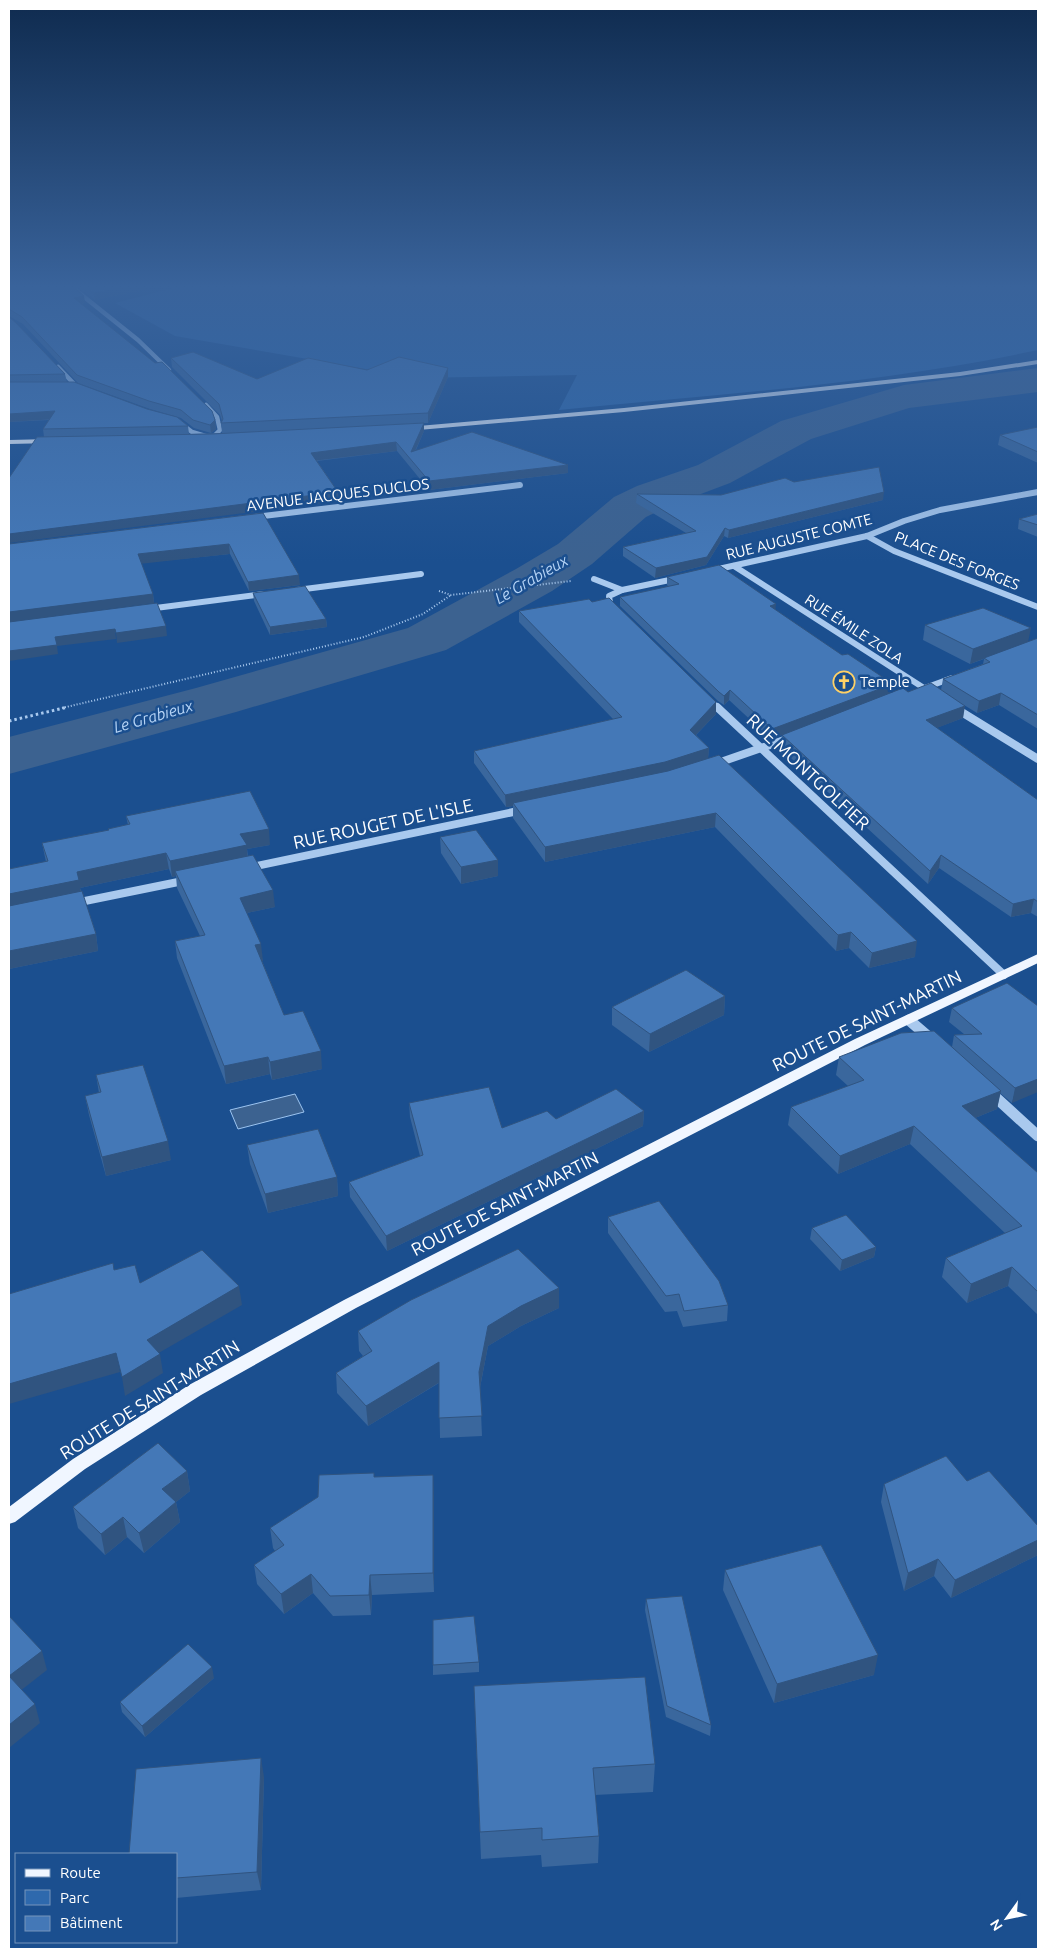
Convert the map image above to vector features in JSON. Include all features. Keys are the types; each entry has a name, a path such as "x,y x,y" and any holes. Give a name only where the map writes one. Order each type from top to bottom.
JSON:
{"main road":[{"path":"394,430 634,409 910,379"},
{"path":"187,439 222,438"},
{"path":"9,442 56,441"},
{"name":"ROUTE DE SAINT-MARTIN","path":"9,1517 79,1464 195,1390 350,1304 860,1042 1004,976 1038,958"}],"street":[{"path":"69,379 76,386"},
{"path":"67,386 85,389"},
{"path":"172,420 180,422 192,432 212,438 220,430 217,416 204,404"},
{"name":"AVENUE JACQUES DUCLOS","path":"248,518 520,486"},
{"name":"RUE AUGUSTE COMTE","path":"708,572 867,536 904,521 940,510 1038,492"},
{"name":"PLACE DES FORGES","path":"867,536 894,551 1038,607"},
{"name":"RUE ÉMILE ZOLA","path":"734,566 932,693"},
{"path":"285,591 421,574"},
{"path":"618,612 610,603 609,596 622,590 683,577"},
{"path":"594,579 622,590"},
{"path":"137,610 275,592"},
{"path":"915,692 959,675"},
{"name":"RUE MONTGOLFIER","path":"703,694 1004,976"},
{"path":"949,703 1038,759"},
{"path":"704,768 797,736"},
{"name":"RUE ROUGET DE L'ISLE","path":"240,869 530,809"},
{"path":"67,905 192,879"},
{"path":"909,1020 939,1046"},
{"path":"981,1085 1038,1136"}],"path":[{"path":"9,721 364,637 423,614 451,595 574,580"}],"green space":[{"path":"575,379 864,379 800,387 559,410"}],"shaded area":[{"path":"295,1094 304,1112 238,1129 230,1110"}],"building":[{"path":"89,379 180,379 212,411 215,420 210,425 193,420 181,410 149,401"},
{"path":"193,379 443,379 428,413 221,423 223,419 219,404"},
{"path":"9,382 74,382 147,409 177,417 188,426 43,429 55,411 9,414"},
{"path":"424,423 411,452 472,432 568,465 429,481 396,442 311,453 338,492 9,534 9,478 37,437 212,434"},
{"path":"1038,427 1038,452 1000,435"},
{"path":"879,467 884,492 729,530 725,528 707,557 656,568 623,547 696,531 637,494 721,495 785,478 794,482"},
{"path":"263,513 299,575 248,582 229,544 138,554 153,594 9,612 9,544"},
{"path":"1038,514 1038,525 1019,519"},
{"path":"719,565 776,604 770,606 842,655 848,654 893,684 772,729 730,690 724,696 719,692 620,597 679,584 667,577"},
{"path":"305,586 326,619 270,627 253,593"},
{"path":"609,598 716,702 690,730 709,748 665,762 505,795 474,751 622,717 519,611 589,599 592,602"},
{"path":"157,603 166,626 116,633 115,629 55,637 57,645 9,651 9,622"},
{"path":"983,608 1031,628 973,649 925,625"},
{"path":"1038,638 1038,715 1001,693 979,701 943,679 990,662 984,658"},
{"path":"931,683 965,706 926,720 1038,800 1038,902 1034,899 1013,904 941,855 930,871 782,735 903,688 908,692"},
{"path":"719,755 917,941 872,953 851,932 838,935 716,813 545,847 513,803 668,771"},
{"path":"250,791 269,829 240,834 247,845 170,861 166,853 77,872 79,880 9,894 9,869 48,861 42,843 130,824 126,816"},
{"path":"476,830 498,860 461,867 440,837"},
{"path":"253,855 273,890 240,898 261,944 255,945 284,1015 303,1011 321,1051 270,1062 268,1057 224,1066 175,941 205,935 175,871"},
{"path":"82,891 96,934 9,951 9,906"},
{"path":"686,970 725,996 650,1034 612,1007"},
{"path":"1007,983 1038,1006 1038,1079 1015,1088 954,1035 982,1034 952,1008"},
{"path":"934,1031 1001,1091 962,1106 1038,1173 1038,1292 1012,1267 971,1284 946,1258 1022,1226 914,1126 840,1156 791,1107 864,1080 839,1057 901,1033"},
{"path":"143,1065 168,1141 102,1157 85,1096 101,1092 96,1075"},
{"path":"489,1087 502,1128 547,1111 556,1119 616,1089 644,1111 386,1236 349,1182 423,1155 409,1103"},
{"path":"318,1129 337,1177 265,1194 247,1145"},
{"path":"659,1201 719,1281 728,1305 684,1311 679,1294 666,1296 608,1217"},
{"path":"846,1215 876,1247 842,1260 812,1228"},
{"path":"518,1249 559,1288 521,1306 488,1326 479,1372 482,1416 439,1418 439,1362 366,1406 336,1373 372,1351 358,1331 411,1300"},
{"path":"202,1250 239,1286 147,1340 160,1354 122,1377 116,1353 9,1384 9,1294 113,1263 114,1270 135,1265 140,1283"},
{"path":"158,1443 187,1471 162,1489 176,1502 139,1533 123,1517 101,1534 73,1507"},
{"path":"946,1456 967,1481 989,1471 1038,1526 1038,1540 955,1580 938,1559 908,1573 884,1484"},
{"path":"374,1473 374,1477 433,1475 433,1573 370,1575 369,1595 330,1596 311,1574 281,1594 254,1565 284,1545 270,1528 318,1497 319,1475"},
{"path":"821,1545 878,1655 777,1684 725,1570"},
{"path":"682,1596 711,1725 667,1706 646,1599"},
{"path":"9,1616 42,1651 9,1676"},
{"path":"474,1616 479,1662 433,1665 433,1620"},
{"path":"188,1644 212,1667 142,1726 120,1702"},
{"path":"9,1676 35,1704 9,1725"},
{"path":"645,1677 655,1764 593,1768 599,1836 542,1840 542,1828 480,1832 474,1686"},
{"path":"261,1758 257,1872 178,1878 178,1853 129,1853 136,1769"}],"waterway":[{"name":"Le Grabieux","path":"9,756 216,700 427,639 534,580 575,554 630,507 653,496 714,474 796,430 904,397 1038,380"}],"place":[{"name":"Temple","path":"844,682"}]}
